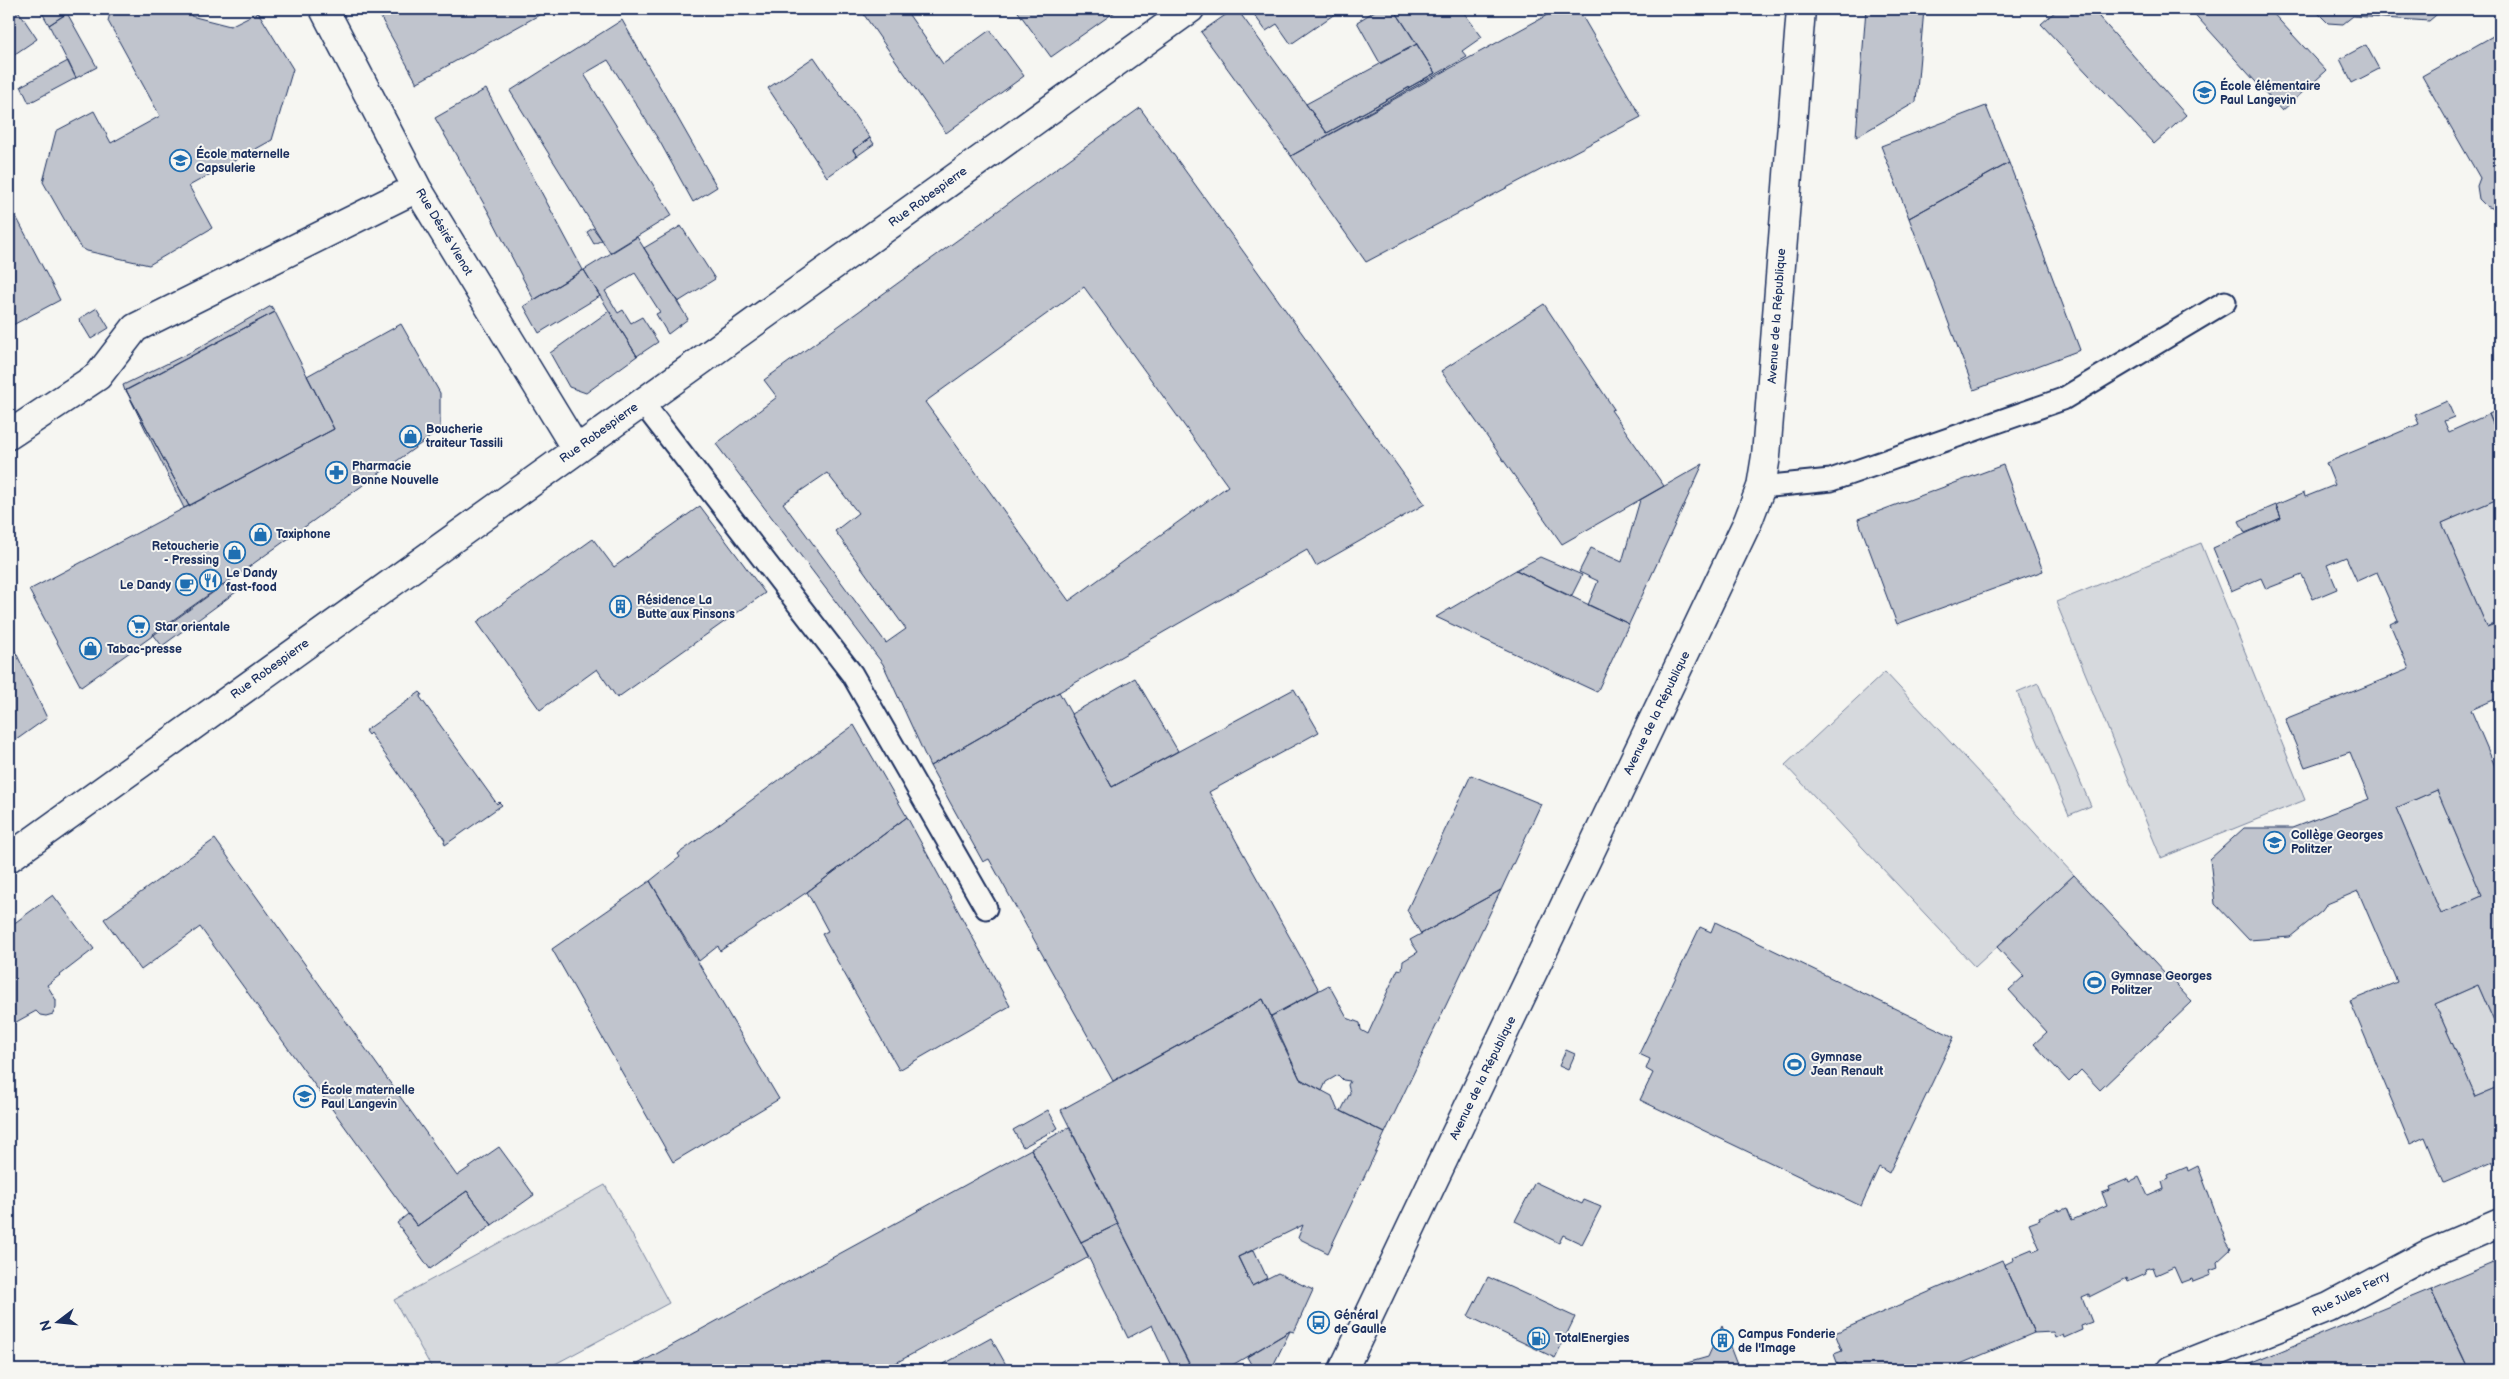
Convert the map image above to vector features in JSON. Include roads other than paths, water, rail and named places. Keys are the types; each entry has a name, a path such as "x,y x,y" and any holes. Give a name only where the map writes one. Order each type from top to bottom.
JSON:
{"street":[{"name":"Rue Désiré Vienot","path":"324,9 417,188 576,448"},
{"name":"Rue Robespierre","path":"9,858 576,448 1190,9"},
{"name":"Avenue de la République","path":"1343,1370 1748,521 1761,487 1766,456 1801,9"},
{"path":"9,435 98,376 135,328 417,188"},
{"name":"Rue Jules Ferry","path":"2171,1370 2328,1307 2428,1254 2500,1223"}],"lane":[{"path":"1761,487 1831,480 2063,399 2225,302"},
{"path":"642,402 852,674 986,908"}],"place":[{"name":"École élémentaire Paul Langevin","path":"2204,93"},
{"name":"École maternelle Capsulerie","path":"180,161"},
{"name":"Boucherie traiteur Tassili","path":"410,436"},
{"name":"Pharmacie Bonne Nouvelle","path":"336,473"},
{"name":"Taxiphone","path":"260,534"},
{"name":"Retoucherie - Pressing","path":"235,553"},
{"name":"Le Dandy fast-food","path":"210,580"},
{"name":"Le Dandy","path":"187,585"},
{"name":"Résidence La Butte aux Pinsons","path":"621,607"},
{"name":"Star orientale","path":"139,627"},
{"name":"Tabac-presse","path":"91,649"},
{"name":"Collège Georges Politzer","path":"2275,842"},
{"name":"Gymnase Georges Politzer","path":"2095,983"},
{"name":"Gymnase Jean Renault","path":"1795,1064"},
{"name":"École maternelle Paul Langevin","path":"305,1097"},
{"name":"Général de Gaulle","path":"1318,1322"},
{"name":"TotalEnergies","path":"1539,1338"},
{"name":"Campus Fonderie de l'Image","path":"1722,1341"}]}
